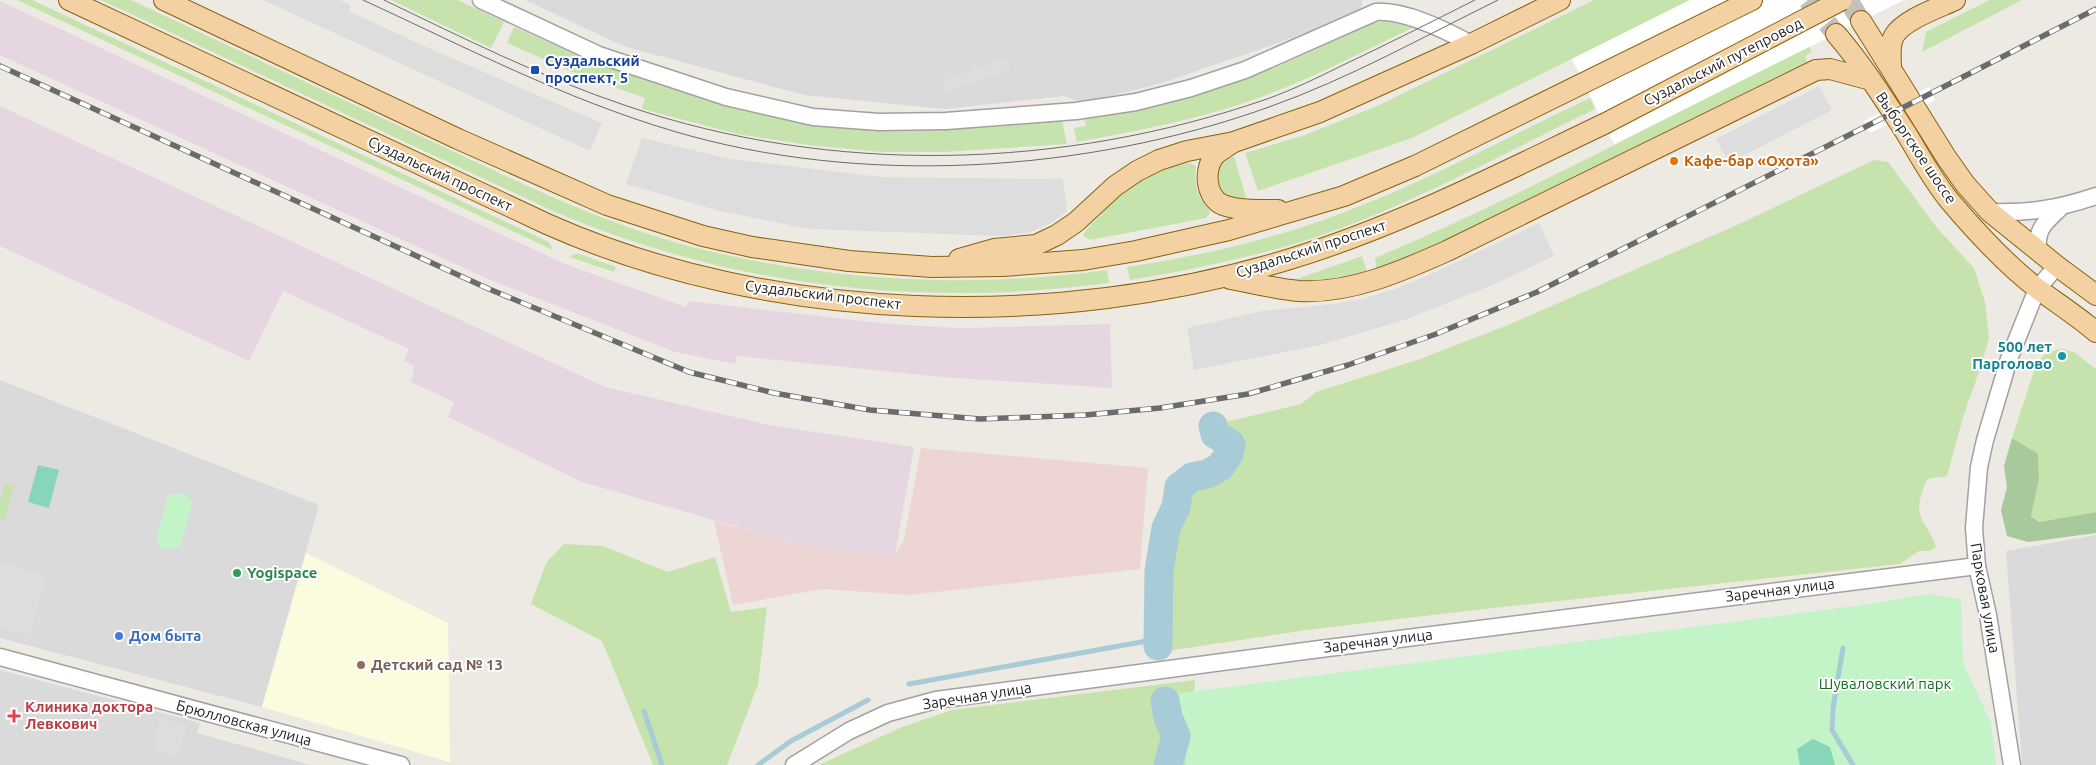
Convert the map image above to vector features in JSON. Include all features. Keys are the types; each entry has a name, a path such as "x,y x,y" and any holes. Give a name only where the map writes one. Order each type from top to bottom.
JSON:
{"main road":[{"name":"Суздальский проспект","path":"69,0 572,235 638,259 692,275 747,287 819,298 890,305 949,307 1088,300 1223,278 1289,260 1394,221 1448,198 1604,124"},
{"path":"164,0 555,183 633,214 703,236 752,246 849,261 932,267 1003,266 1083,260 1136,251 1229,230 1344,196 1415,166 1752,0"},
{"path":"932,267 994,249 1036,245 1057,235 1076,222 1115,186 1137,171 1159,160 1234,142 1320,112 1471,44 1560,0"},
{"name":"Суздальский путепровод","path":"1604,124 1842,0"},
{"path":"1891,67 1890,50 1893,37 1904,25 1955,0"},
{"name":"Выборгское шоссе","path":"1861,21 1965,184 1990,212 2056,266 2096,295"},
{"name":"Выборгское шоссе","path":"1836,34 1870,80 1948,198 2004,259 2037,289 2077,315 2096,332"},
{"path":"1223,278 1299,291 1336,289 1372,281 1411,267 1447,250 1816,70 1830,69 1870,80"},
{"path":"1234,142 1215,155 1210,166 1208,182 1213,198 1221,204 1236,208 1300,209"}],"street":[{"path":"481,0 599,55 726,97 813,117 879,122 946,121 1076,111 1136,102 1191,88 1246,70 1376,12 1384,11 1427,24 1471,44"},
{"path":"1990,212 2018,213 2060,208 2096,196"},
{"path":"2038,251 2037,239 2040,228 2060,208"},
{"name":"Парковая улица","path":"2012,765 1988,615 1976,566 1974,528 1983,449 2009,358 2037,289 2056,266"},
{"name":"Заречная улица","path":"794,765 849,731 888,713 936,700 1976,566"},
{"name":"Брюлловская улица","path":"0,657 401,765"}],"shaded area":[{"path":"263,0 340,0 351,5 349,11 426,47 602,123 590,151"},
{"path":"525,0 1362,0 1362,3 1361,8 1295,37 1162,83 1082,103 1064,96 945,109 804,95 623,46"},
{"path":"0,1 565,264 686,307 688,301 889,324 962,328 1110,324 1112,388 941,377 737,356 735,364 675,352 488,279 0,55"},
{"path":"1007,58 1011,69 946,92 942,80"},
{"path":"1819,86 1832,110 1729,163 1716,139"},
{"path":"0,106 605,387 769,425 914,447 895,555 811,548 582,482 448,417 454,402 411,382 414,366 404,361 409,349 283,291 249,361 0,246"},
{"path":"642,138 731,159 881,177 1063,179 1067,211 1051,223 1031,232 1002,236 810,229 720,211 626,184"},
{"path":"1539,223 1554,256 1495,284 1407,319 1320,345 1194,370 1187,328 1262,311 1333,304 1362,299 1398,288 1433,273"},
{"path":"0,380 319,505 262,707 0,638"},
{"path":"921,448 1148,468 1140,569 909,595 823,589 733,605 714,521 811,548 895,554 904,540"},
{"path":"2096,535 2096,765 2022,765 2006,551"},
{"name":"Детский сад № 13","path":"306,553 448,623 450,762 262,707"},
{"path":"2,563 46,575 30,635 0,628 0,570"},
{"path":"0,670 200,723 197,733 311,765 0,765"},
{"path":"161,718 187,725 179,756 152,749"}],"green space":[{"path":"17,0 32,0 549,242 553,250"},
{"path":"101,0 131,0 563,202 631,228 700,249 750,260 851,275 902,279 954,280 1056,276 1107,270 1109,283 1038,290 966,293 896,291 826,285 756,274 688,258 620,237 553,211"},
{"path":"391,0 458,0 504,22 491,48"},
{"path":"1594,0 1690,0 1412,138 1258,191 1245,153 1305,135 1377,106"},
{"path":"1990,0 2022,0 1922,52 1926,32"},
{"path":"1384,21 1414,27 1306,79 1246,102 1174,123 1077,142 1074,128 1086,126 1084,119 1166,104 1216,90 1285,63 1374,23"},
{"path":"514,27 596,63 650,82 724,105 814,126 880,130 946,129 1062,121 1067,144 944,152 881,152 808,145 737,134 642,109 645,98 579,75 507,43"},
{"path":"1810,46 1811,52 1805,57 1808,63 1489,222 1377,271 1375,258 1540,182"},
{"path":"1590,98 1595,109 1437,187 1372,216 1313,238 1262,253 1130,280 1127,267 1206,253 1258,240 1309,225 1367,203 1431,175"},
{"path":"1234,156 1247,201 1226,196 1217,179 1219,168"},
{"path":"1874,160 1888,162 1938,229 1974,268 1985,302 1989,338 1964,414 1947,476 1927,479 1919,506 1923,522 1936,547 1930,551 1919,551 1900,564 1466,611 1307,630 1167,651 1165,584 1169,560 1170,532 1179,519 1193,484 1226,468 1238,455 1245,437 1230,428 1226,422 1301,404 1316,392 1420,359 1508,325 1739,224"},
{"path":"1190,163 1196,166 1197,190 1210,213 1206,218 1090,240 1083,236 1086,230 1110,205 1130,188 1164,170"},
{"path":"577,253 616,267 614,272 569,257"},
{"path":"1362,256 1367,272 1317,281 1294,280"},
{"path":"2062,349 2074,352 2096,369 2096,512 2039,522 2031,515 2039,479 2012,438 2035,368 2045,354"},
{"path":"2012,438 2038,454 2039,479 2031,516 2039,522 2096,512 2096,533 2028,542 2007,536 2001,510 2007,487 2004,466"},
{"path":"38,465 59,470 49,508 28,502"},
{"path":"5,484 14,486 4,520 0,519 0,502"},
{"path":"175,493 185,495 192,503 181,545 172,549 164,549 158,546 157,539 168,495"},
{"path":"564,544 603,546 668,572 715,557 731,612 767,607 758,685 727,765 653,765 602,641 531,604 546,563"},
{"name":"Шуваловский парк","path":"1928,594 1961,599 1963,663 1991,723 1996,765 1186,765 1178,703 1174,694 1863,605"},
{"path":"1195,680 1191,765 819,765 902,727 952,710"},
{"path":"1813,739 1830,747 1835,765 1800,765 1797,749"}],"water":[{"path":"1216,425 1219,434 1233,438 1233,446 1229,454 1226,450 1226,445 1210,436 1211,426"}],"pier":[{"path":"1690,0 1904,0 1614,144 1572,59"},
{"path":"1929,87 1935,100 1870,133 1864,121"}],"waterway":[{"path":"1158,646 1159,571 1166,528 1176,507 1179,487 1192,477 1207,474 1220,467 1229,454 1231,444 1215,434 1213,426"},
{"path":"909,684 1158,639"},
{"path":"1843,648 1833,708 1832,730 1853,765"},
{"path":"758,765 791,741 868,700"},
{"path":"1165,701 1168,717 1176,736 1168,765"},
{"path":"644,711 662,765"}],"tunnel":[{"path":"1808,0 1836,34"},
{"path":"1848,0 1861,21"}],"tram line":[{"path":"363,0 554,88 593,104 673,131 745,149 819,160 896,165 972,165 1049,158 1125,146 1199,129 1269,107 1328,84 1498,0"},
{"path":"384,0 504,57 565,83 627,106 705,129 785,144 866,153 947,155 1029,151 1109,140 1189,123 1267,99 1295,88 1475,0"}],"railway":[{"path":"0,66 489,289 689,372 774,393 870,410 980,419 1085,415 1160,408 1248,394 1348,365 1436,334 1537,292 2096,9"}],"place":[{"name":"Суздальский проспект, 5","path":"535,70"},
{"name":"Кафе-бар «Охота»","path":"1674,161"},
{"name":"500 лет Парголово","path":"2062,356"},
{"name":"Yogispace","path":"237,573"},
{"name":"Дом быта","path":"119,636"},
{"name":"Детский сад № 13","path":"361,665"},
{"name":"Клиника доктора Левкович","path":"14,716"}]}
